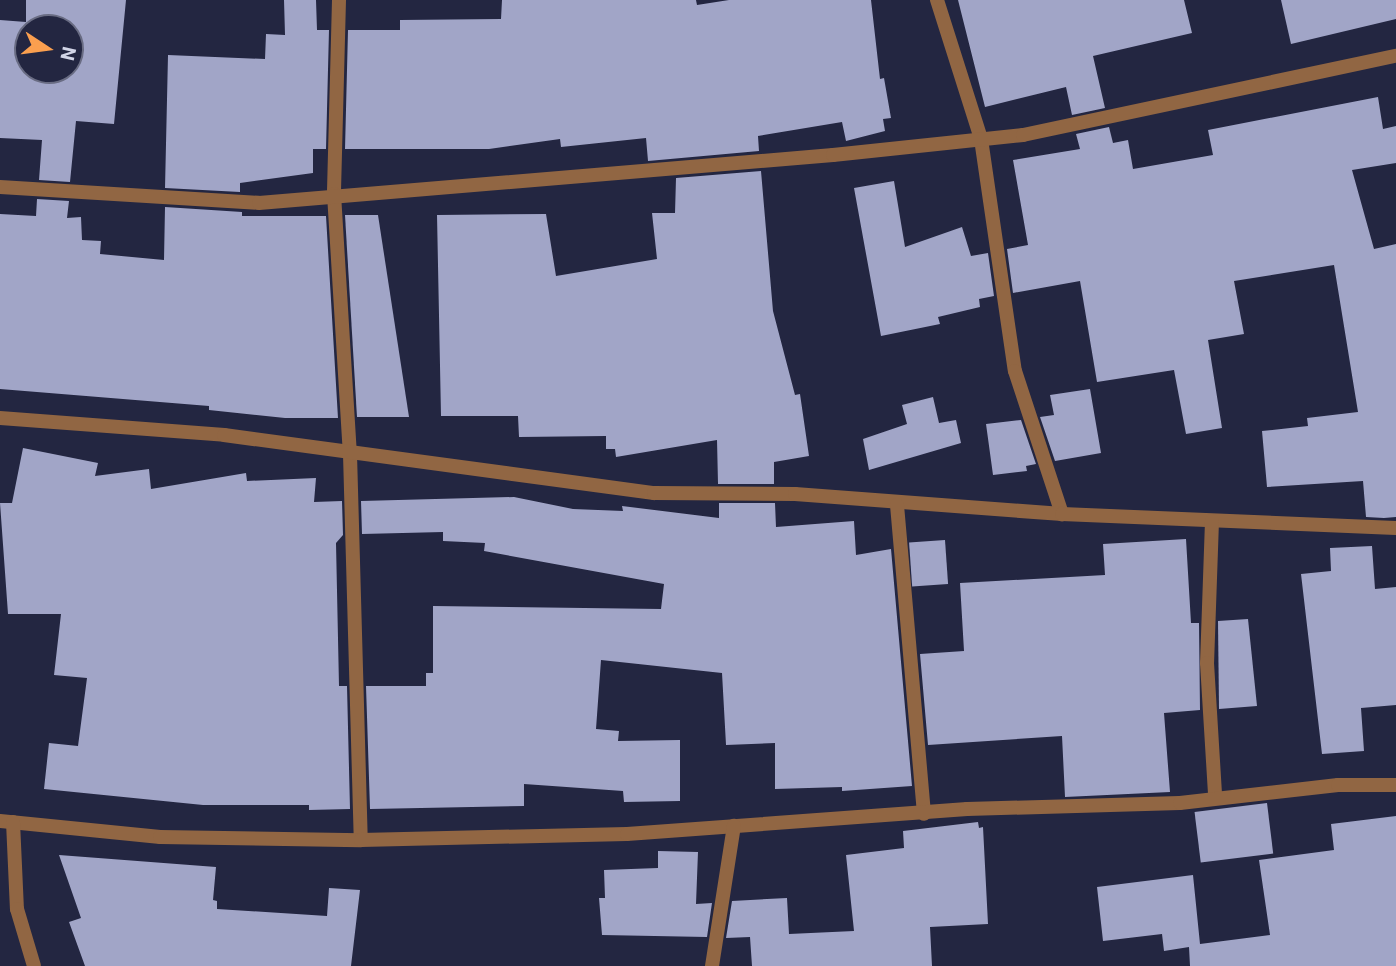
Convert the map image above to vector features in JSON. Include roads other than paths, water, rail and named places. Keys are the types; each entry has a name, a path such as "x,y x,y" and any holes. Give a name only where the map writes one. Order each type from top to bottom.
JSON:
{"street":[{"path":"340,0 334,194 349,454 361,840"},
{"path":"937,0 981,139 1015,371 1062,514"},
{"path":"0,187 259,203 334,194 981,139 1037,132 1396,56"},
{"path":"0,418 223,435 654,493 795,494 897,505 1396,528"},
{"path":"897,505 924,814"},
{"path":"1212,521 1207,663 1215,795"},
{"path":"33,966 18,909 7,821 160,837 361,840 627,834 924,814 1180,803 1215,795 1338,785 1396,785"},
{"path":"712,966 734,825"}]}
